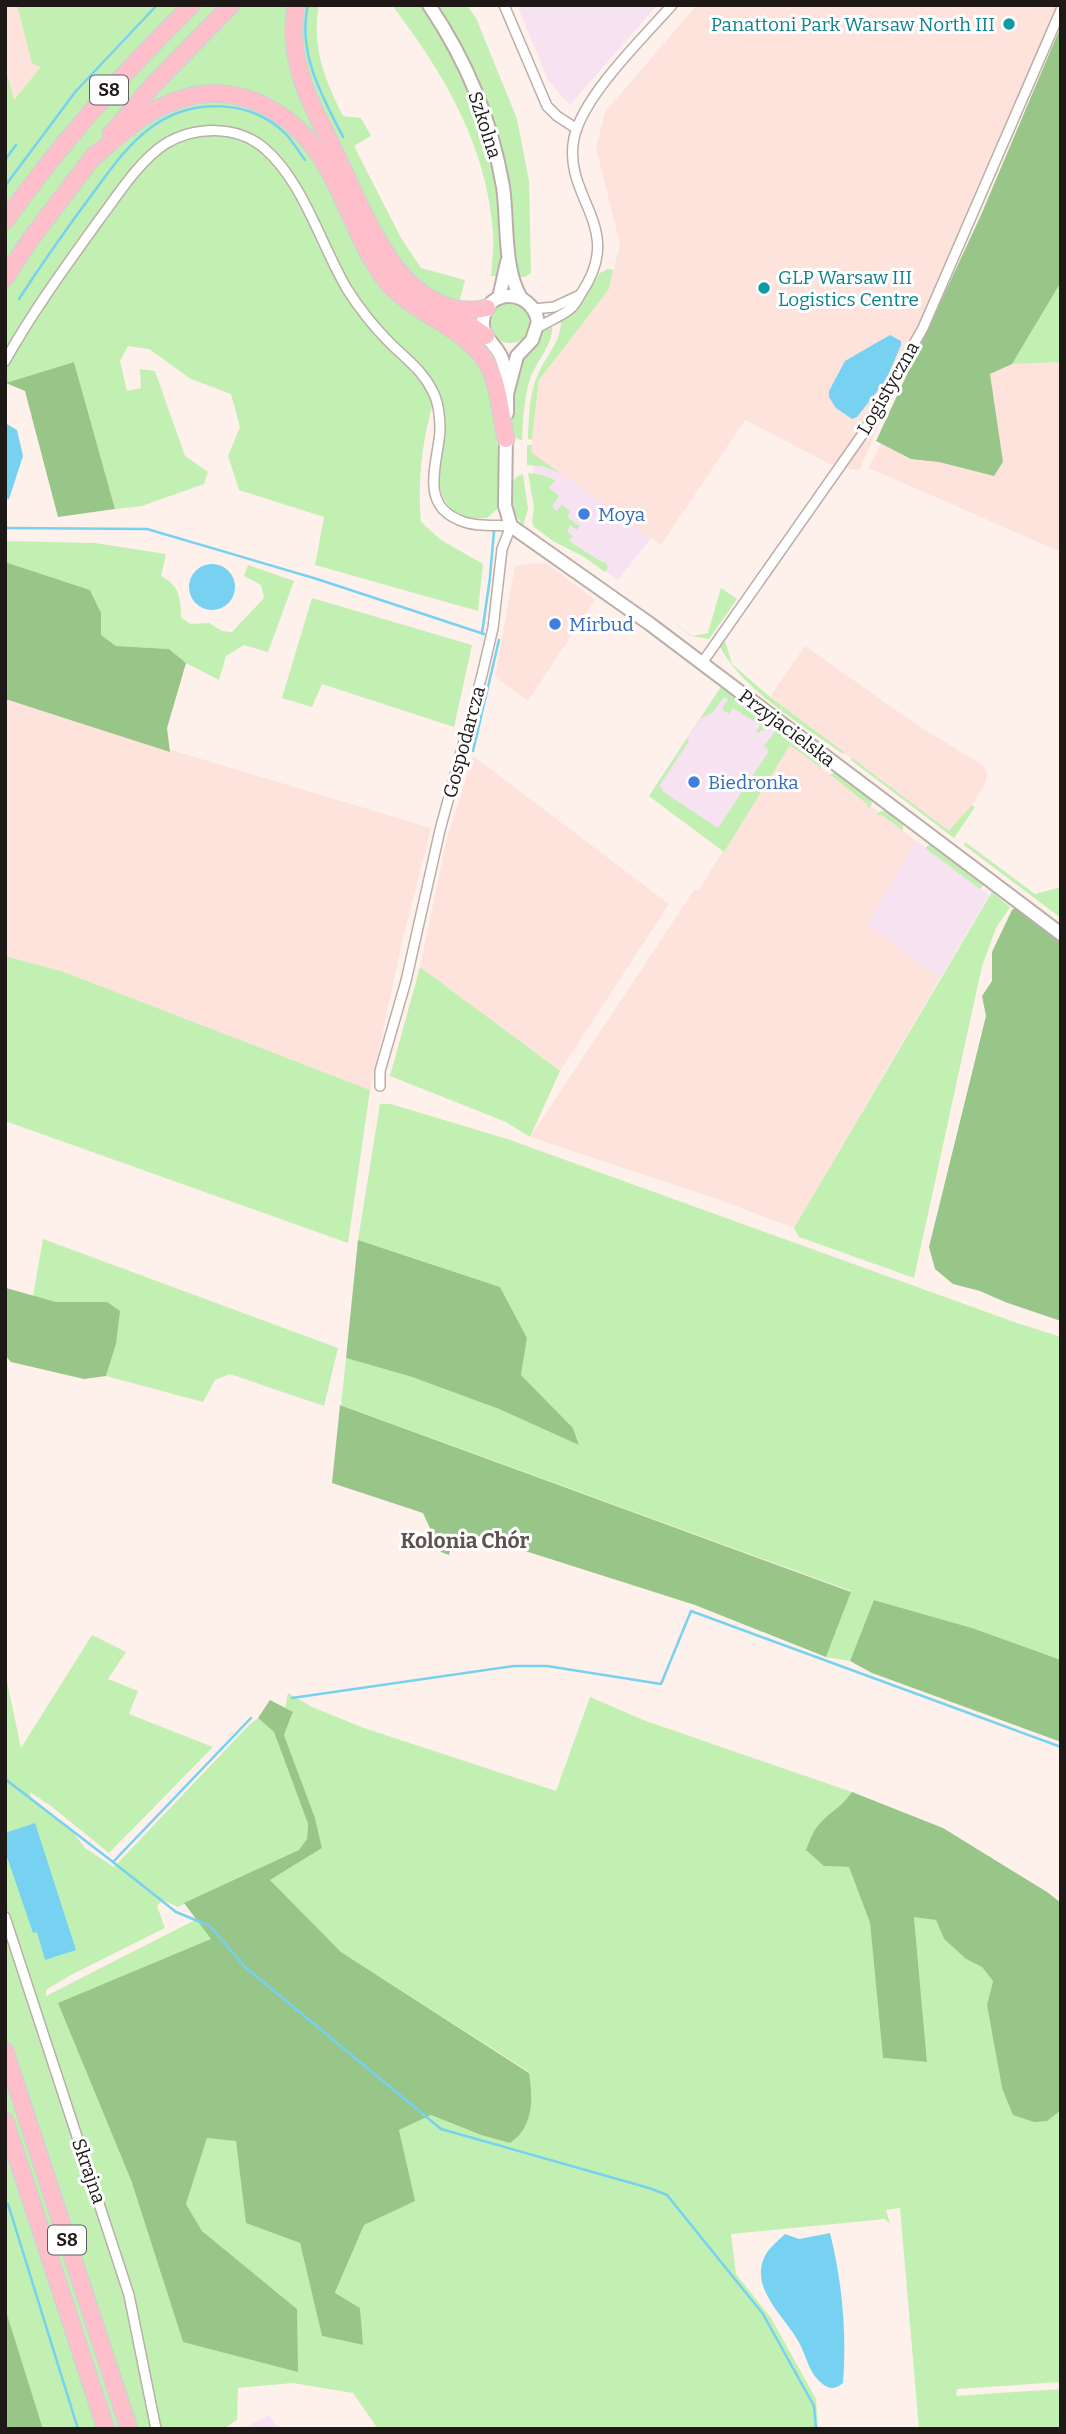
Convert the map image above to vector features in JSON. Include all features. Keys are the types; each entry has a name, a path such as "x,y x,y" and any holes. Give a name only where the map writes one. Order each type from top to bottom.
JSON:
{"highway":[{"name":"S8","path":"5,221 102,98 192,5"},
{"name":"S8","path":"5,278 90,160 153,85 232,5"},
{"path":"296,5 295,49 305,88 388,256 413,286 429,298 464,311 493,303"},
{"path":"90,160 150,113 176,100 198,95 225,94 247,98 285,117 306,136 322,159 373,261 392,287 404,299 468,341 484,358 496,386 506,439"},
{"path":"435,319 469,326 491,342"},
{"name":"S8","path":"5,2051 129,2429"},
{"name":"S8","path":"5,2121 106,2429"}],"street":[{"name":"Szkolna","path":"429,5 469,74 490,130 503,188 509,255 521,298"},
{"path":"504,5 547,106 577,129"},
{"path":"493,303 514,296 521,298 534,309 537,328 572,308 580,295 596,266 598,241 576,173 573,149 577,129 589,103 671,5"},
{"name":"Logistyczna","path":"702,663 862,435 897,376 923,328 1061,10"},
{"path":"5,361 74,254 115,198 155,152 191,132 233,132 257,143 282,166 357,304 390,343 422,373 433,391 439,408 440,433 433,481 441,506 460,521 511,526"},
{"name":"Szkolna","path":"493,303 509,255"},
{"path":"534,309 554,307 580,295"},
{"name":"Gospodarcza","path":"380,1086 380,1071 490,644 502,549 511,526 505,506 507,394 503,364 482,322 493,303"},
{"name":"Gospodarcza","path":"507,394 516,360 532,340 537,328"},
{"path":"491,342 509,351 523,348"},
{"name":"Przyjacielska","path":"511,526 702,663 766,714 1061,934"},
{"name":"Skrajna","path":"5,1917 129,2295 156,2429"}],"shaded area":[{"path":"5,5 17,5 32,62 42,67 14,101 5,66"},
{"path":"517,5 657,5 570,105 548,80"},
{"path":"697,5 1060,5 859,471 830,464 745,420 661,545 531,452 539,380 609,289 620,244 596,148 605,112"},
{"path":"1061,69 1061,552 869,468"},
{"path":"533,453 651,538 618,580 549,525 533,477"},
{"path":"548,564 595,600 528,701 495,677 515,566"},
{"path":"805,646 917,725 984,766 987,775 985,784 972,805 949,832 770,697"},
{"path":"719,689 781,735 710,841 649,796"},
{"path":"5,700 431,828 401,947 370,1090 64,972 5,956"},
{"path":"790,744 916,841 867,924 940,978 794,1228 717,1199 530,1137 694,890 698,891"},
{"path":"473,756 669,904 560,1071 420,967 446,842"},
{"path":"916,841 989,895 940,978 867,924"},
{"path":"269,2415 279,2429 246,2429 246,2427"}],"green space":[{"path":"17,5 319,5 318,49 331,89 343,116 361,118 371,136 354,146 401,238 421,268 465,280 453,325 470,329 496,354 501,370 484,366 495,411 499,469 497,509 487,518 467,517 447,504 442,494 439,472 445,416 438,388 425,437 421,471 421,522 441,540 483,564 478,611 315,565 324,517 239,490 228,456 240,427 231,394 191,379 149,349 128,346 120,361 127,391 141,388 140,369 155,371 185,456 208,472 204,484 142,506 115,509 74,362 5,384 5,66 14,100 41,67 32,63"},
{"path":"392,5 467,5 476,18 517,119 529,181 531,273 525,277 491,276 493,238 489,201 472,140 460,112 429,57"},
{"path":"1061,26 1061,282 1012,364 990,374 1003,462 994,476 939,462 911,459 876,441 981,215"},
{"path":"613,270 609,289 539,380 532,440 528,439 534,385 558,337 560,318 582,301 600,273"},
{"path":"1061,282 1061,362 1012,364"},
{"path":"510,303 524,309 530,323 524,337 510,343 496,337 490,323 496,309"},
{"path":"552,322 551,337 530,379 522,440 518,439 511,432 518,371 529,345"},
{"path":"74,362 115,509 58,517 25,391 6,383"},
{"path":"527,445 532,445 531,452 560,473 542,466 527,465"},
{"path":"528,473 555,480 549,488 559,496 552,507 557,511 562,504 570,512 567,517 580,526 577,530 570,525 567,532 573,536 569,541 606,563 608,568 605,572 534,527 534,507"},
{"path":"523,474 528,509 523,526 512,506 510,490 511,484"},
{"path":"5,541 95,543 166,554 161,576 172,584 178,593 181,617 190,624 209,623 222,631 232,632 264,598 261,585 244,576 248,565 294,581 268,652 244,645 226,656 219,680 186,663 169,649 116,646 101,635 101,613 90,590 5,562"},
{"path":"5,562 90,590 101,613 101,635 116,646 169,649 186,663 167,728 170,752 5,699"},
{"path":"721,588 737,599 709,639 691,636 664,616 692,636 708,633"},
{"path":"312,598 472,645 454,727 322,684 312,707 282,698"},
{"path":"725,641 732,664 770,697 844,752 843,754 759,693 731,663 720,647"},
{"path":"721,687 765,720 766,728 758,733 756,732 760,725 733,708 729,714 722,709 728,699 724,697 712,713 701,718 687,739 689,741 659,786 662,791 718,828 769,751 764,746 775,731 780,731 822,765 820,771 820,767 790,745 724,852 649,796"},
{"path":"852,758 949,831 972,805 975,807 954,838 851,760"},
{"path":"833,773 869,797 872,803 869,809 867,804 832,776 828,777"},
{"path":"881,811 888,811 903,822 903,831 882,815 876,815"},
{"path":"965,842 1035,894 1061,887 1061,918 964,845"},
{"path":"929,845 935,846 985,883 980,889 925,848"},
{"path":"992,892 1010,907 996,928 982,966 914,1278 799,1237 794,1228"},
{"path":"1016,907 1061,940 1061,1321 980,1291 953,1284 935,1269 929,1247 986,1016 982,996 992,981 992,952 1012,910"},
{"path":"5,956 64,972 370,1090 348,1243 5,1121"},
{"path":"420,967 560,1071 530,1137 506,1122 390,1076"},
{"path":"380,1104 391,1104 507,1139 1061,1337 1061,1660 972,1628 875,1600 850,1661 826,1657 851,1591 341,1405 346,1358 412,1377 499,1409 579,1444 573,1428 521,1375 527,1338 500,1287 358,1240"},
{"path":"43,1239 338,1348 324,1406 230,1374 215,1380 203,1402 106,1376 116,1344 107,1302 56,1302 33,1296"},
{"path":"358,1240 500,1287 527,1338 521,1375 573,1428 579,1445 499,1409 412,1377 346,1358"},
{"path":"6,1288 56,1302 107,1302 120,1311 116,1344 106,1376 84,1379 11,1362 5,1355"},
{"path":"340,1405 851,1592 826,1657 695,1605 466,1532 452,1544 449,1555 441,1552 423,1513 332,1483"},
{"path":"874,1600 972,1628 1061,1660 1061,1742 872,1673 850,1661"},
{"path":"92,1635 126,1652 108,1679 138,1691 129,1714 213,1747 109,1853 30,1792 31,1797 72,1831 85,1848 114,1867 258,1718 274,1732 308,1824 307,1839 300,1850 178,1907 163,1900 157,1906 165,1928 46,1990 46,1996 197,1919 211,1938 131,2180 183,2342 297,2309 202,2231 186,2204 207,2138 236,2140 247,2223 300,2243 322,2336 362,2345 360,2308 335,2294 364,2225 414,2201 399,2130 431,2115 481,2135 510,2143 529,2072 341,1952 270,1880 322,1848 315,1818 284,1735 293,1713 285,1708 288,1693 312,1707 364,1728 556,1791 590,1697 646,1721 852,1792 841,1808 821,1821 824,1866 849,1867 870,1923 883,2058 927,2062 914,1916 936,1920 944,1939 966,1959 982,1967 993,1981 987,2005 1002,2088 1061,2110 1061,2382 957,2389 956,2396 1061,2389 1061,2429 919,2429 900,2208 886,2210 890,2224 885,2219 731,2234 736,2274 771,2318 816,2399 818,2429 378,2429 353,2393 293,2383 238,2388 237,2420 223,2429 43,2429 5,2308 5,1672 21,1748"},
{"path":"270,1700 293,1712 284,1735 315,1818 322,1848 270,1880 341,1952 529,2073 531,2092 528,2120 524,2129 510,2143 481,2135 431,2115 399,2130 415,2201 364,2225 335,2293 360,2308 363,2345 322,2336 300,2243 246,2223 236,2141 207,2138 186,2204 202,2231 297,2309 298,2372 183,2342 131,2180 58,2003 211,1939 184,1903 299,1850 307,1839 308,1824 274,1732 258,1718"},
{"path":"852,1792 943,1828 1061,1903 1061,2110 1047,2121 1034,2122 1013,2115 1002,2088 987,2005 993,1981 982,1967 966,1959 944,1939 936,1920 914,1917 927,2062 883,2058 870,1923 849,1867 824,1866 806,1850 820,1823"},
{"path":"5,2308 43,2429 5,2429"}],"water":[{"path":"890,335 901,341 901,345 886,380 857,417 852,419 836,408 829,397 829,391 845,361"},
{"path":"5,423 17,430 23,456 9,499 5,498"},
{"path":"212,564 228,571 235,587 228,603 212,610 196,603 189,587 196,571"},
{"path":"35,1823 76,1950 45,1960 37,1932 33,1933 5,1851 5,1833"},
{"path":"830,2233 838,2270 844,2326 843,2383 832,2388 824,2385 814,2375 797,2339 769,2299 761,2277 766,2254 785,2234 799,2239"}],"waterway":[{"path":"5,186 76,91 157,5"},
{"path":"308,5 305,23 309,57 320,90 343,137"},
{"path":"19,299 115,164 145,132 168,117 203,107 221,106 256,114 272,122 286,134 305,160"},
{"path":"5,160 16,145"},
{"path":"5,528 147,529 317,579 484,634"},
{"path":"490,576 494,531"},
{"path":"482,633 490,578"},
{"path":"473,751 499,640"},
{"path":"292,1698 514,1666 547,1666 661,1684 691,1611 1061,1747"},
{"path":"5,1779 113,1862 251,1718"},
{"path":"113,1862 176,1912 210,1926 245,1967 441,2129 667,2195 763,2314 814,2406 816,2429"},
{"path":"8,2204 78,2429"}],"place":[{"name":"Panattoni Park Warsaw North III","path":"1009,24"},
{"name":"GLP Warsaw III Logistics Centre","path":"764,288"},
{"name":"Moya","path":"584,514"},
{"name":"Mirbud","path":"555,624"},
{"name":"Biedronka","path":"694,782"}],"district":[{"name":"Kolonia Chór","path":"465,1541"}]}
